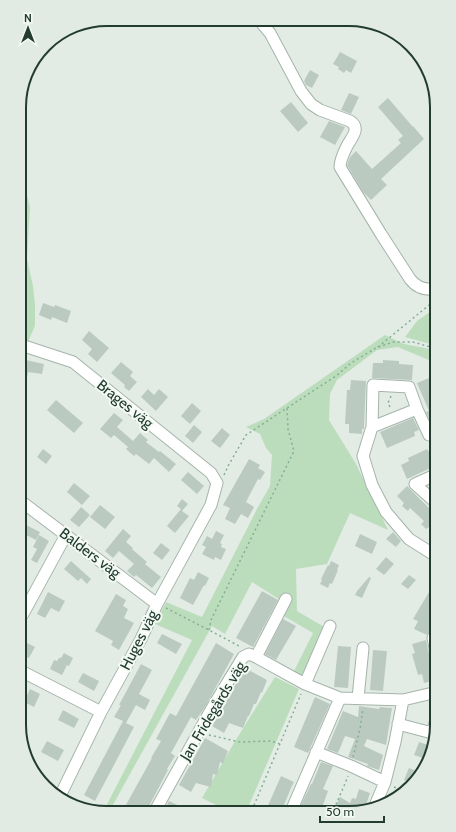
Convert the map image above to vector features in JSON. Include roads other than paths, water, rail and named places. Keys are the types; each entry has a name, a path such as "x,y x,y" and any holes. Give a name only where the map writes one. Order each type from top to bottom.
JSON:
{"street":[{"path":"264,26 270,33 301,92 311,104 320,110 353,123 355,127 355,134 348,145 340,163 340,167 410,279 414,284 421,288 430,290"},
{"name":"Brages väg","path":"26,347 73,362 211,473 217,483"},
{"path":"429,435 417,409 410,387 373,385 372,427 363,456 372,485 386,512 409,539 430,552"},
{"path":"372,427 417,409"},
{"path":"430,477 415,484 430,498"},
{"name":"Huges väg","path":"62,792 101,712 141,639 157,604 212,505 217,483"},
{"name":"Balders väg","path":"26,505 157,604"},
{"path":"26,608 66,535"},
{"name":"Jan Fridegårds väg","path":"158,806 212,708 243,657 252,656 286,599"},
{"path":"305,684 330,626"},
{"path":"361,699 363,648"},
{"path":"252,656 305,684 340,698 403,700 430,693"},
{"path":"26,674 101,712"},
{"path":"294,806 340,698"},
{"path":"377,801 385,782 403,700"},
{"path":"398,724 430,732"},
{"path":"316,752 385,782"}]}
